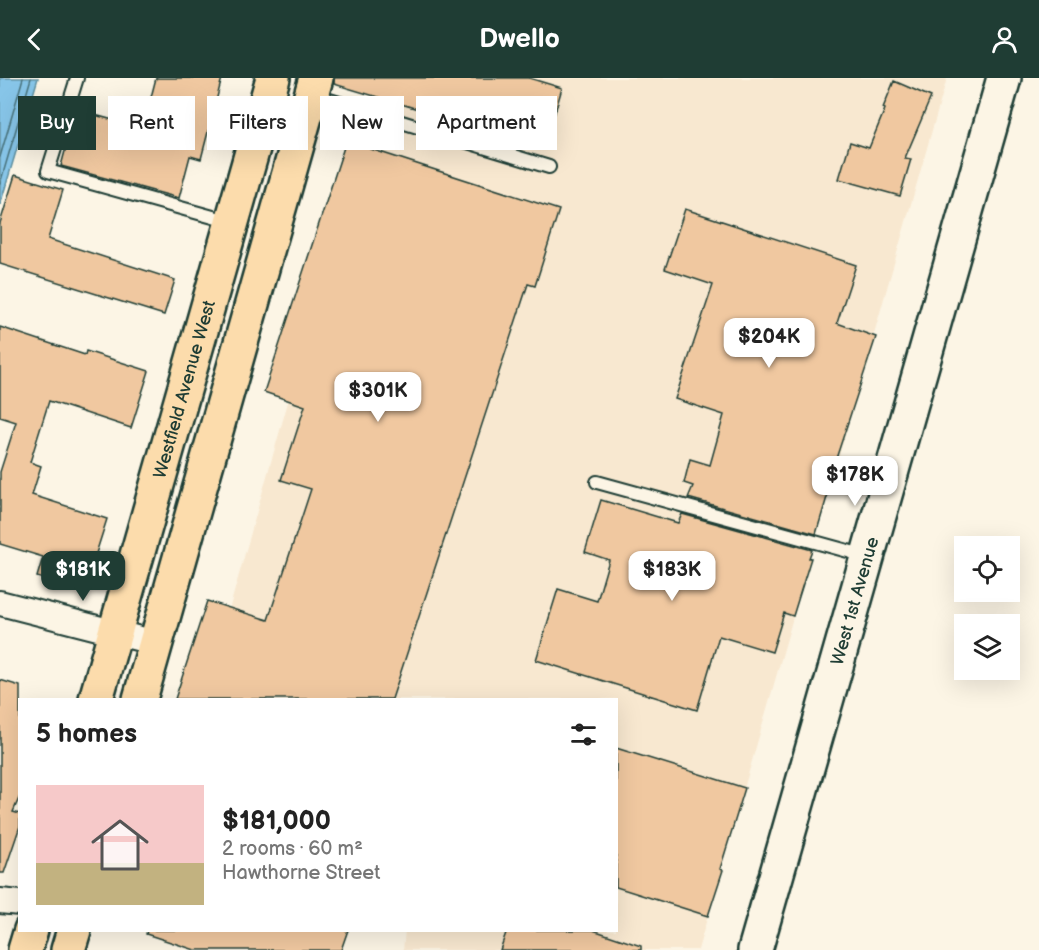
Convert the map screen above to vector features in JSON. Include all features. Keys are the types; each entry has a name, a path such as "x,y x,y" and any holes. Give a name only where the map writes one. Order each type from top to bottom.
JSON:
{"main road":[{"name":"Westfield Avenue West","path":"96,698 273,78"},
{"path":"140,698 314,86"},
{"path":"192,360 232,371"},
{"path":"25,950 30,932"},
{"path":"68,950 73,932"}],"street":[{"name":"West 1st Avenue","path":"755,950 1004,78"},
{"path":"0,603 156,643"},
{"path":"0,901 18,903"}],"lane":[{"path":"77,78 48,171 231,222"},
{"path":"314,86 549,167"},
{"path":"597,482 868,557"}],"shaded area":[{"path":"380,78 947,78 698,950 403,950 405,932 618,932 618,698 233,698 206,691 360,150 404,150 404,96 375,96"}],"water":[{"path":"0,78 38,78 33,96 18,96 18,145 0,205"}],"building":[{"path":"156,78 222,78 217,96 207,96 207,136 201,159 190,156 179,198 61,166 65,150 96,150 96,115 108,119 108,150 195,150 195,96 151,96"},
{"path":"334,78 529,78 562,88 557,105 557,96 416,96 416,108 404,105 404,96 374,96 334,84"},
{"path":"894,81 931,97 905,158 911,159 900,196 839,179 850,142 869,148"},
{"path":"343,150 374,150 559,210 535,286 528,284 392,698 175,698 207,601 268,620 311,489 281,480 305,406 264,392"},
{"path":"15,175 63,190 48,239 175,280 164,315 0,264 0,223"},
{"path":"685,209 856,265 837,323 876,337 830,477 833,477 816,534 688,498 693,486 684,483 690,459 710,465 724,415 675,399 713,285 665,269"},
{"path":"0,327 85,355 86,351 149,371 131,428 49,401 30,462 41,466 32,495 107,519 84,591 37,577 43,557 0,544 0,472 16,422 0,417"},
{"path":"601,500 678,523 682,514 812,550 793,616 784,613 772,652 719,636 697,710 536,660 558,589 597,601 609,560 585,552"},
{"path":"0,680 20,686 20,698 18,698 18,801 13,812 18,813 18,832 4,873 0,873"},
{"path":"618,749 745,788 708,916 618,888"},
{"path":"146,932 347,932 341,950 195,950 146,934"},
{"path":"506,932 599,932 641,946 641,950 500,950"}]}
